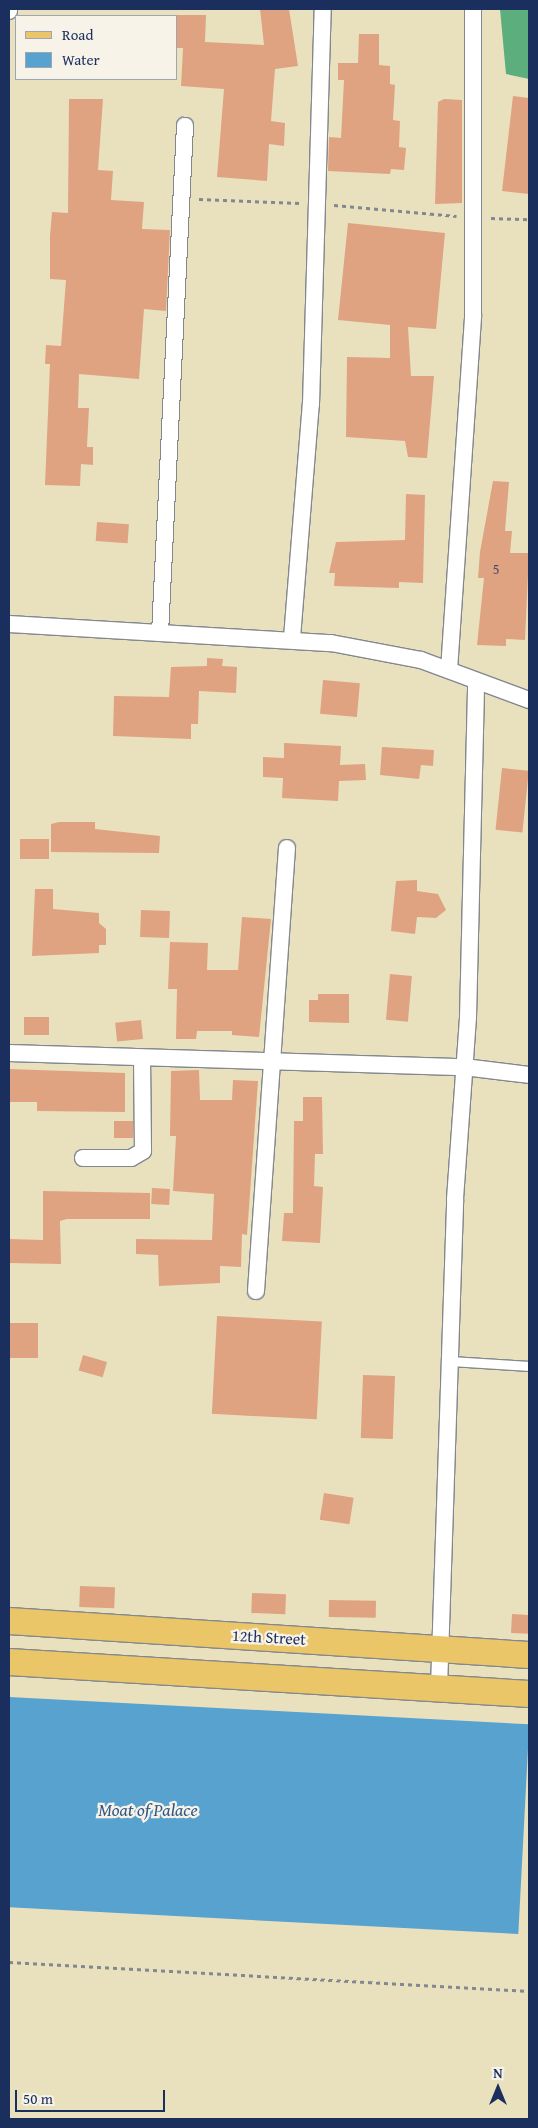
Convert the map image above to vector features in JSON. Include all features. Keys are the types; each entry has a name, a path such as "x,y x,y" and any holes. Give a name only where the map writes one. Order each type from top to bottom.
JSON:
{"main road":[{"name":"12th Street","path":"9,1621 529,1655"},
{"path":"9,1662 529,1694"}],"street":[{"path":"292,638 312,404 323,9"},
{"path":"449,670 467,445 472,217 473,9"},
{"path":"160,633 185,126"},
{"path":"9,624 160,633 292,638 395,653 449,670 476,682 529,700"},
{"path":"439,1688 451,1361 478,753 476,682"},
{"path":"256,1291 276,1062 287,848"},
{"path":"9,1052 142,1058 464,1067 529,1075"},
{"path":"83,1158 131,1158 143,1151 142,1058"}],"lane":[{"path":"451,1361 529,1366"}],"path":[{"path":"472,217 529,218"},
{"path":"9,1962 529,1991"}],"green space":[{"path":"500,9 529,9 529,79 506,74"}],"water":[{"name":"Moat of Palace","path":"9,1697 529,1724 518,1934 9,1907"}],"building":[{"path":"260,9 289,9 298,66 275,69 271,121 285,123 284,146 269,144 267,181 217,177 224,89 181,86 183,48 178,48 178,15 206,15 205,42 264,45"},
{"path":"359,34 379,34 379,65 390,66 390,84 395,85 393,120 400,121 399,147 406,148 404,170 391,169 390,174 328,171 329,137 341,138 344,80 338,80 338,63 358,63"},
{"path":"513,96 529,98 529,194 502,191"},
{"path":"69,99 103,99 98,170 113,171 111,200 144,202 142,229 170,230 166,311 144,309 139,379 79,374 78,408 89,408 87,447 93,447 93,465 81,464 80,486 45,485 50,364 45,364 46,345 61,346 66,280 50,279 50,236 52,212 68,213"},
{"path":"444,99 462,100 462,203 435,204 438,102"},
{"path":"348,223 445,233 436,329 408,327 411,376 434,376 427,458 408,457 405,441 346,437 347,357 390,358 390,325 338,320"},
{"path":"493,481 509,482 505,531 512,531 510,553 529,553 525,640 506,639 506,646 477,645 484,578 478,578 480,552"},
{"path":"406,494 425,495 423,583 399,582 399,588 334,586 335,573 329,573 336,542 405,540"},
{"path":"97,522 129,524 128,543 96,541"},
{"path":"207,658 223,659 222,666 237,667 236,693 199,691 198,724 191,724 191,739 113,736 114,696 169,697 171,667 207,666"},
{"path":"323,680 360,683 357,717 320,714"},
{"path":"284,743 341,746 340,765 365,764 366,780 339,781 338,801 282,798 283,778 263,777 263,757 284,758"},
{"path":"382,747 434,750 433,766 421,765 419,779 380,775"},
{"path":"502,768 529,771 522,832 496,830"},
{"path":"59,822 95,822 95,829 160,836 159,853 51,852 51,824"},
{"path":"20,839 49,839 49,859 20,859"},
{"path":"417,880 417,891 438,894 446,910 436,918 417,917 415,934 391,931 396,881"},
{"path":"35,889 53,889 53,909 99,913 99,923 106,929 106,945 99,945 99,953 32,956"},
{"path":"141,910 170,911 169,938 140,937"},
{"path":"242,917 271,919 259,1037 232,1035 232,1031 197,1031 196,1039 176,1039 177,989 168,989 170,942 208,943 207,970 238,970"},
{"path":"390,974 412,976 408,1022 386,1020"},
{"path":"318,994 349,994 349,1023 309,1022 309,1000 318,1000"},
{"path":"24,1017 49,1017 49,1035 24,1035"},
{"path":"141,1020 143,1039 117,1042 115,1023"},
{"path":"9,1069 125,1073 125,1112 37,1111 37,1102 9,1102"},
{"path":"199,1070 200,1100 232,1100 233,1080 258,1081 247,1235 242,1234 241,1267 220,1266 220,1283 159,1286 158,1255 136,1254 136,1239 212,1240 214,1194 173,1191 176,1136 170,1136 171,1071"},
{"path":"303,1097 322,1097 323,1154 315,1154 314,1186 323,1187 320,1243 282,1241 284,1213 293,1213 294,1121 303,1121"},
{"path":"114,1121 133,1121 133,1138 114,1138"},
{"path":"152,1188 170,1189 169,1205 151,1204"},
{"path":"43,1191 150,1193 150,1219 67,1219 60,1221 61,1264 9,1263 9,1239 43,1240"},
{"path":"217,1316 322,1321 317,1419 212,1414"},
{"path":"9,1323 38,1323 38,1358 9,1358"},
{"path":"83,1355 107,1362 103,1377 79,1370"},
{"path":"363,1375 395,1376 393,1439 361,1438"},
{"path":"324,1493 354,1498 349,1524 320,1520"},
{"path":"80,1586 115,1587 114,1608 79,1607"},
{"path":"252,1593 286,1594 285,1614 251,1613"},
{"path":"329,1600 376,1601 376,1618 329,1617"},
{"path":"512,1614 529,1615 528,1634 511,1633"}]}
